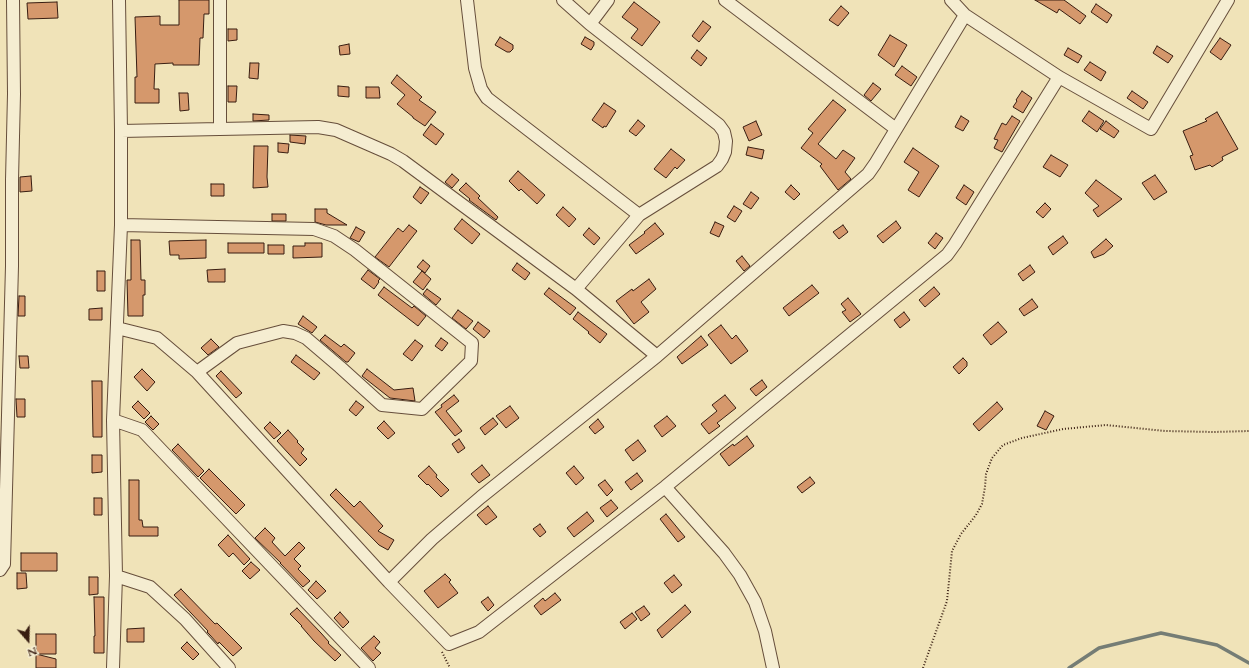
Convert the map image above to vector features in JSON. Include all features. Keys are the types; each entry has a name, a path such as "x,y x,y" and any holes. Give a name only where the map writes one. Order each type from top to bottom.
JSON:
{"street":[{"path":"0,570 4,564 6,266 12,180 14,94 13,0"},
{"path":"113,668 116,576 113,420 121,225 119,0"},
{"path":"220,0 220,129"},
{"path":"467,0 475,68 481,90 487,98 639,215"},
{"path":"563,0 590,24 719,125 724,132 726,141 725,152 717,166 639,215 576,289"},
{"path":"590,24 608,0"},
{"path":"725,0 896,129"},
{"path":"951,0 965,15 1059,77 1151,129 1228,0"},
{"path":"389,582 432,539 481,497 658,356 868,174 876,164 965,15"},
{"path":"117,328 157,338 197,372 389,582 449,644 479,632 665,487 947,255 1059,77"},
{"path":"121,131 327,128 336,130 391,154 403,161 576,289 658,356"},
{"path":"121,225 314,229 334,236 356,250 472,343 471,361 422,409 382,405 306,338 296,333 283,331 237,343 197,372"},
{"path":"113,420 142,430 369,668"},
{"path":"665,487 724,553 740,575 755,602 765,631 773,668"},
{"path":"116,576 150,587 185,619 230,668"}],"path":[{"path":"923,668 947,601 952,551 961,534 976,515 982,504 988,468 992,458 1003,445 1022,438 1063,429 1106,425 1165,431 1249,431"},
{"path":"440,649 450,668"}],"building":[{"path":"179,0 209,0 209,14 204,14 203,38 200,38 199,65 173,65 173,63 155,64 154,89 159,89 159,103 135,103 135,77 137,77 135,17 160,16 160,25 179,25"},
{"path":"1035,0 1064,0 1086,16 1080,24 1059,9 1057,13"},
{"path":"57,2 58,18 28,19 27,3"},
{"path":"634,2 660,22 642,46 631,38 638,29 622,17"},
{"path":"1096,4 1112,15 1107,23 1091,12"},
{"path":"841,6 849,13 838,26 829,20"},
{"path":"703,21 711,27 699,42 692,36"},
{"path":"228,29 237,29 237,40 228,41"},
{"path":"890,35 907,45 894,67 878,55"},
{"path":"500,37 513,45 513,49 510,52 507,52 495,45"},
{"path":"585,37 594,42 591,50 581,44"},
{"path":"1220,38 1231,45 1221,60 1210,52"},
{"path":"349,44 350,54 340,55 339,46"},
{"path":"1157,46 1173,56 1168,63 1153,53"},
{"path":"1068,48 1082,56 1078,63 1064,55"},
{"path":"697,50 707,58 701,66 691,58"},
{"path":"1090,62 1106,72 1101,81 1084,70"},
{"path":"250,63 259,63 258,79 249,78"},
{"path":"902,66 917,77 911,86 895,75"},
{"path":"397,75 422,97 419,100 436,112 425,126 397,104 405,95 391,83"},
{"path":"873,83 881,89 871,101 864,95"},
{"path":"228,86 237,86 236,102 228,102"},
{"path":"338,86 349,87 349,97 338,96"},
{"path":"366,87 379,87 380,98 366,98"},
{"path":"1022,91 1032,98 1023,113 1013,107"},
{"path":"1132,91 1148,102 1143,109 1127,98"},
{"path":"179,93 188,93 189,110 180,111"},
{"path":"833,100 846,110 818,144 836,159 843,150 855,158 845,172 851,179 838,190 820,166 822,164 801,148 813,133 808,129"},
{"path":"604,103 616,111 606,127 604,126 603,128 592,120"},
{"path":"1089,111 1104,121 1097,132 1082,121"},
{"path":"1217,112 1238,149 1222,157 1223,160 1212,167 1210,165 1195,170 1190,156 1193,155 1183,131 1207,121 1205,119"},
{"path":"253,114 269,115 269,120 253,121"},
{"path":"961,116 969,121 963,131 955,127"},
{"path":"1012,116 1020,121 1002,152 994,148 998,140 994,139 1002,123 1006,125"},
{"path":"638,120 645,126 636,136 629,131"},
{"path":"756,121 762,135 749,141 743,127"},
{"path":"1106,121 1119,131 1114,138 1100,129"},
{"path":"431,124 444,134 436,145 423,135"},
{"path":"290,135 306,136 305,144 290,142"},
{"path":"278,143 289,144 288,153 278,152"},
{"path":"254,146 268,146 268,187 253,188"},
{"path":"748,147 764,150 762,159 746,155"},
{"path":"913,148 939,166 919,197 908,190 919,172 904,162"},
{"path":"671,149 685,160 677,169 675,167 666,178 654,169"},
{"path":"1051,155 1068,165 1060,177 1043,167"},
{"path":"518,171 545,195 537,204 521,189 519,191 509,181"},
{"path":"452,174 459,180 452,188 445,182"},
{"path":"1155,175 1167,192 1154,200 1142,183"},
{"path":"31,176 32,191 20,192 20,177"},
{"path":"1096,180 1122,199 1098,217 1093,210 1099,206 1085,193"},
{"path":"466,183 480,196 478,198 498,217 496,220 469,200 470,199 459,190"},
{"path":"211,184 224,184 224,196 211,196"},
{"path":"791,185 800,194 794,200 785,192"},
{"path":"964,185 974,192 966,205 956,198"},
{"path":"420,187 429,193 421,204 413,197"},
{"path":"751,192 759,198 751,209 743,204"},
{"path":"1045,203 1051,209 1043,218 1036,212"},
{"path":"734,206 742,211 735,222 727,217"},
{"path":"563,207 576,219 569,227 556,215"},
{"path":"315,209 327,209 327,213 347,225 326,225 315,222"},
{"path":"272,214 286,214 286,221 272,221"},
{"path":"462,219 480,234 472,244 454,229"},
{"path":"896,221 901,228 883,243 877,236"},
{"path":"715,222 724,226 719,237 710,233"},
{"path":"655,223 664,234 636,254 629,245"},
{"path":"409,225 417,231 389,267 375,257 398,228 403,232"},
{"path":"843,225 848,232 839,239 833,232"},
{"path":"356,227 365,232 359,242 350,238"},
{"path":"589,228 600,238 594,245 583,235"},
{"path":"936,233 943,238 935,249 928,243"},
{"path":"1063,236 1068,243 1053,255 1048,247"},
{"path":"1106,239 1113,246 1104,254 1094,258 1091,252"},
{"path":"131,240 140,240 141,280 145,280 143,316 128,316 127,280 131,280"},
{"path":"206,240 206,258 179,259 179,255 170,255 169,241"},
{"path":"228,243 264,243 264,253 228,253"},
{"path":"305,243 322,243 322,257 293,258 293,246 305,246"},
{"path":"268,245 284,245 284,254 268,254"},
{"path":"742,256 750,266 744,271 736,261"},
{"path":"423,260 430,266 425,273 417,267"},
{"path":"517,263 530,273 525,280 512,270"},
{"path":"1030,265 1035,272 1023,281 1018,274"},
{"path":"225,269 225,282 208,282 207,270"},
{"path":"368,270 380,279 374,289 361,279"},
{"path":"97,271 105,271 105,291 97,291"},
{"path":"422,271 431,279 423,290 413,282"},
{"path":"649,279 656,289 641,302 649,312 634,324 616,301"},
{"path":"812,285 819,293 789,316 783,308"},
{"path":"384,287 412,308 414,306 426,316 418,326 378,295"},
{"path":"934,287 940,294 925,307 919,300"},
{"path":"549,288 576,308 570,315 544,294"},
{"path":"427,289 441,299 436,305 423,294"},
{"path":"19,296 25,296 25,316 18,316"},
{"path":"848,298 861,314 850,322 842,312 846,310 841,304"},
{"path":"1032,299 1038,307 1024,316 1019,309"},
{"path":"102,308 102,320 89,320 89,309"},
{"path":"458,310 473,321 466,329 452,318"},
{"path":"578,312 607,334 600,343 573,319"},
{"path":"904,312 910,320 900,328 894,320"},
{"path":"303,316 317,327 312,333 298,324"},
{"path":"478,322 490,331 484,338 473,329"},
{"path":"998,322 1007,332 991,345 983,335"},
{"path":"721,325 732,339 736,335 748,351 731,364 708,335"},
{"path":"325,335 341,347 344,344 355,353 348,362 346,362 320,340"},
{"path":"701,336 708,345 682,364 677,357"},
{"path":"441,338 448,343 442,351 435,346"},
{"path":"211,339 219,347 208,355 201,348"},
{"path":"415,340 423,346 412,361 403,354"},
{"path":"296,355 320,373 314,380 291,362"},
{"path":"19,356 28,356 29,368 20,368"},
{"path":"963,358 967,362 967,366 959,374 953,367"},
{"path":"142,369 155,382 147,391 134,377"},
{"path":"367,369 394,390 413,388 415,401 390,398 362,376"},
{"path":"221,371 242,393 236,398 216,376"},
{"path":"762,380 767,387 756,396 750,389"},
{"path":"92,381 102,381 102,437 93,437"},
{"path":"454,395 459,401 446,411 462,431 455,436 435,412 442,407 441,405"},
{"path":"725,395 736,408 717,423 720,426 709,434 701,424 717,411 712,405"},
{"path":"16,399 25,399 25,417 17,417"},
{"path":"138,401 150,413 144,419 132,407"},
{"path":"356,401 364,407 356,416 349,410"},
{"path":"997,402 1003,409 979,431 973,424"},
{"path":"510,406 519,418 506,428 496,416"},
{"path":"1045,411 1054,416 1046,430 1037,426"},
{"path":"151,416 159,424 153,430 145,422"},
{"path":"667,416 676,426 662,437 654,426"},
{"path":"493,418 498,424 485,435 480,428"},
{"path":"598,419 604,427 595,434 589,427"},
{"path":"384,421 395,433 388,439 377,428"},
{"path":"270,422 281,433 274,439 264,428"},
{"path":"288,430 304,449 301,453 307,459 300,466 277,441"},
{"path":"747,436 754,446 729,466 720,454"},
{"path":"459,439 465,448 458,453 452,444"},
{"path":"638,440 646,451 633,461 625,450"},
{"path":"178,444 204,471 198,477 172,450"},
{"path":"92,455 102,455 102,472 92,473"},
{"path":"482,465 490,475 479,483 471,474"},
{"path":"429,466 437,475 436,477 449,490 441,497 418,476"},
{"path":"574,466 584,478 576,485 566,473"},
{"path":"209,469 245,505 236,514 200,478"},
{"path":"637,473 643,481 631,490 625,482"},
{"path":"810,477 815,483 802,493 797,487"},
{"path":"129,480 139,480 139,520 142,520 143,527 158,527 158,536 129,536"},
{"path":"605,480 613,490 607,496 598,485"},
{"path":"336,489 354,507 360,501 383,526 378,531 394,540 388,550 379,545 330,495"},
{"path":"94,498 102,498 102,515 94,515"},
{"path":"611,500 618,508 607,517 600,508"},
{"path":"488,506 497,517 486,525 477,515"},
{"path":"587,512 594,521 574,537 567,528"},
{"path":"666,514 685,537 678,542 660,519"},
{"path":"540,524 546,532 540,537 533,529"},
{"path":"265,528 275,538 272,542 285,556 299,542 305,548 294,559 301,566 298,569 310,581 303,587 255,538"},
{"path":"228,535 250,559 244,565 233,553 229,557 218,545"},
{"path":"21,553 57,553 57,571 21,571"},
{"path":"251,562 260,570 250,579 242,571"},
{"path":"17,573 26,573 27,588 17,589"},
{"path":"445,574 451,580 449,582 458,593 438,608 424,591"},
{"path":"674,575 682,585 672,593 664,583"},
{"path":"89,577 98,577 98,594 89,595"},
{"path":"316,581 326,591 317,599 308,590"},
{"path":"181,589 215,624 217,623 242,648 233,656 219,642 218,644 207,632 208,631 174,595"},
{"path":"555,593 561,600 541,615 534,606 543,598 545,601"},
{"path":"94,597 104,597 104,653 94,653"},
{"path":"488,597 494,605 488,611 481,602"},
{"path":"685,605 691,612 662,638 657,630"},
{"path":"644,606 650,614 641,621 635,612"},
{"path":"297,608 329,642 328,643 341,655 335,661 314,641 290,614"},
{"path":"340,612 349,622 343,628 334,618"},
{"path":"632,613 637,619 625,629 620,622"},
{"path":"144,628 144,642 127,642 127,629"},
{"path":"36,634 56,634 56,654 36,654"},
{"path":"374,636 380,642 375,648 381,653 373,661 361,648"},
{"path":"187,642 199,654 193,660 181,648"},
{"path":"36,654 56,659 56,668 36,668"}],"waterway":[{"path":"1069,668 1099,648 1161,633 1217,645 1249,663"}]}
